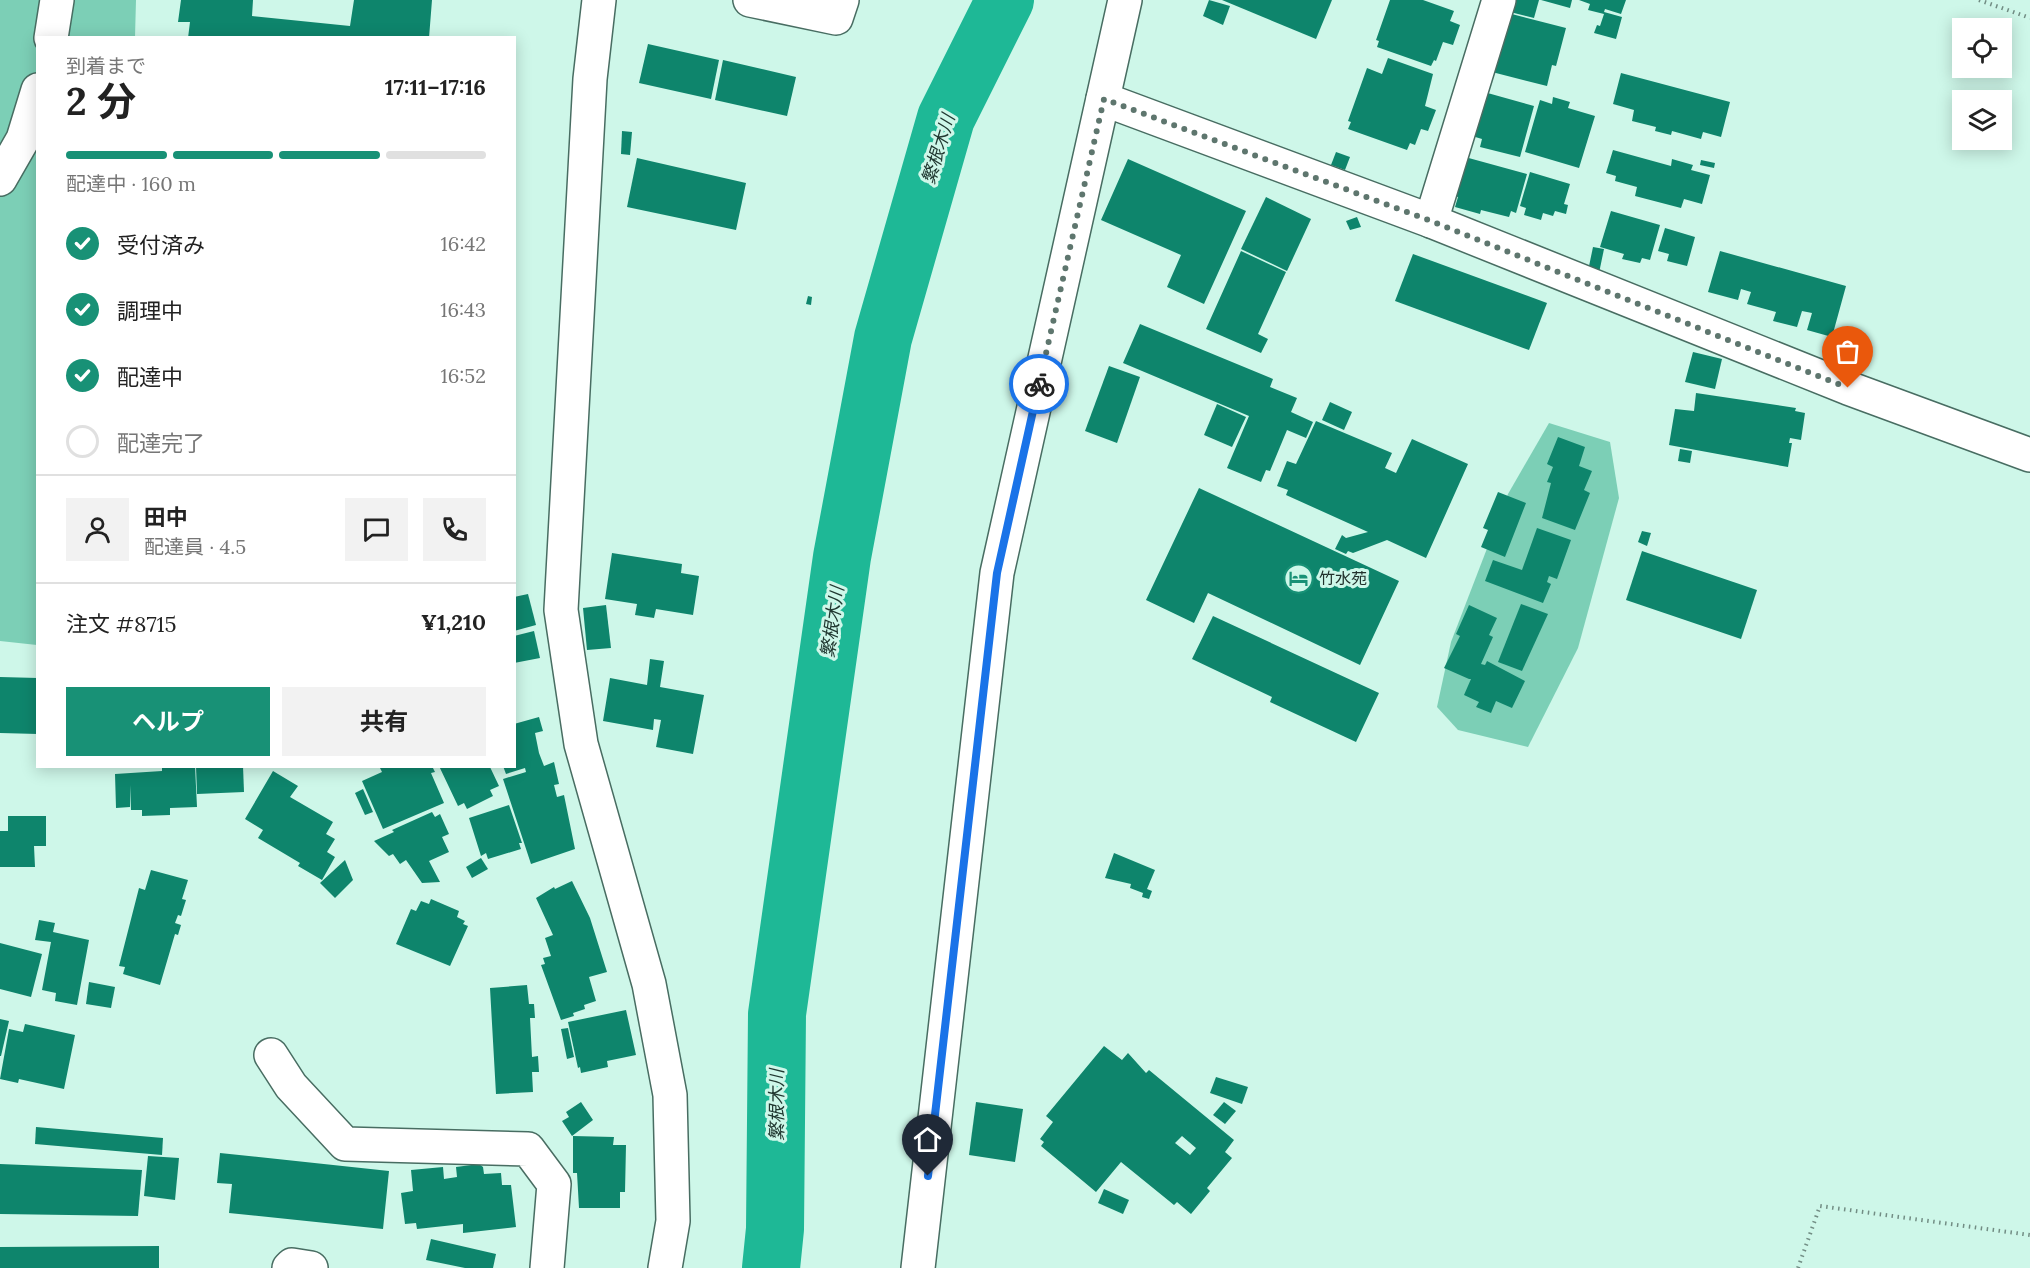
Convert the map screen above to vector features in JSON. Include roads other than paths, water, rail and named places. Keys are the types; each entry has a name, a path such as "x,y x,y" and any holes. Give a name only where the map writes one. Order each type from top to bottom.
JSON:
{"street":[{"path":"51,36 57,0"},
{"path":"599,0 589,90 561,610 581,744 649,984 670,1095 673,1221 665,1268"},
{"path":"750,0 836,18 842,0"},
{"path":"918,1268 997,573 1125,0"},
{"path":"1431,221 1498,0"},
{"path":"0,179 23,139 36,97"},
{"path":"1104,99 1431,221 1848,388 2030,455"},
{"path":"271,1055 291,1086 345,1144 528,1149 554,1184 547,1268"},
{"path":"289,1268 292,1265 311,1268"}],"waterway":[{"name":"繁根木川","path":"771,1268 775,1229 777,1014 842,557 883,338 946,118 1005,0"}],"place":[{"name":"竹水苑","path":"1298,578"}]}
